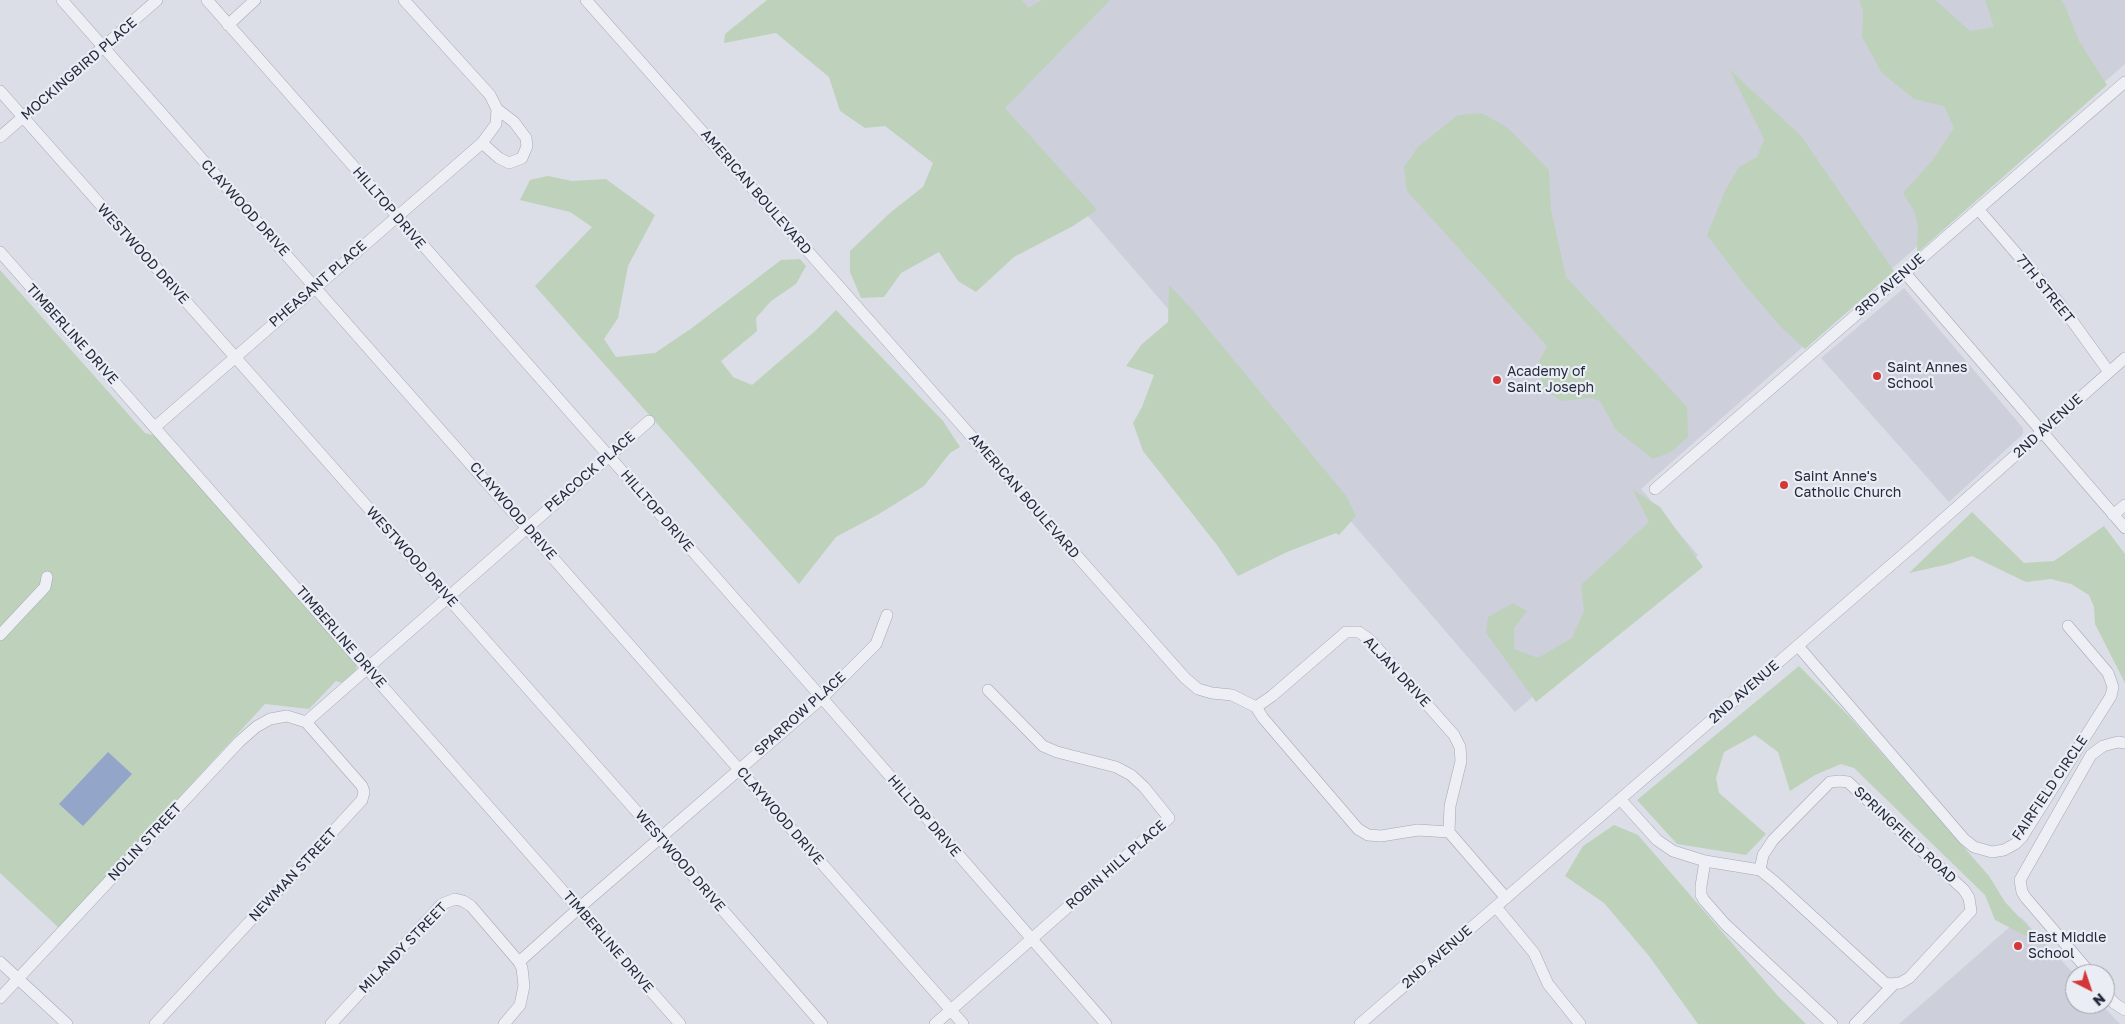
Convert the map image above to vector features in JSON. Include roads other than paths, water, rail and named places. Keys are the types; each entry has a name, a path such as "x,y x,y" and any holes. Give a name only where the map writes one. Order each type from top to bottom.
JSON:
{"street":[{"name":"CLAYWOOD DRIVE","path":"62,0 963,1024"},
{"name":"MOCKINGBIRD PLACE","path":"0,137 158,0"},
{"name":"HILLTOP DRIVE","path":"207,0 822,698 1106,1024"},
{"path":"228,25 255,0"},
{"path":"404,0 490,95 497,109 514,122 526,138 527,146 522,158 509,162 499,158 482,142"},
{"name":"AMERICAN BOULEVARD","path":"586,0 1185,678 1198,689 1212,693 1232,695 1256,707 1263,718 1358,829 1368,834 1381,836 1418,830 1449,832"},
{"path":"2121,85 2125,99"},
{"name":"3RD AVENUE","path":"1655,489 2121,85"},
{"name":"WESTWOOD DRIVE","path":"0,91 822,1024"},
{"name":"PHEASANT PLACE","path":"155,427 482,142 496,124 497,109"},
{"name":"7TH STREET","path":"1978,209 2060,304 2109,372"},
{"name":"TIMBERLINE DRIVE","path":"0,252 680,1024"},
{"path":"1905,272 2125,528"},
{"name":"2ND AVENUE","path":"1360,1024 1798,646 2125,358"},
{"name":"PEACOCK PLACE","path":"306,722 649,421"},
{"path":"2113,515 2125,504"},
{"path":"0,635 45,587 47,577"},
{"name":"SPARROW PLACE","path":"519,962 739,768 822,698 876,644 887,614"},
{"name":"FAIRFIELD CIRCLE","path":"1798,646 1964,839 1974,847 1992,852 2004,850 2015,844 2022,837 2111,696 2113,687 2108,673 2068,626"},
{"name":"ALJAN DRIVE","path":"1256,707 1272,696 1346,632 1359,632 1370,640 1454,735 1460,747 1461,762 1450,806 1449,832"},
{"name":"ROBIN HILL PLACE","path":"936,1024 1169,818 1144,787 1131,775 1116,767 1057,752 1043,746 988,690"},
{"name":"NOLIN STREET","path":"0,998 239,742 256,727 270,719 288,716 306,722"},
{"name":"NEWMAN STREET","path":"155,1024 362,800 364,792 362,786 306,722"},
{"name":"FAIRFIELD CIRCLE","path":"2082,964 2026,898 2022,892 2020,880 2091,755 2103,746 2118,742 2125,743"},
{"name":"SPRINGFIELD ROAD","path":"1760,870 1763,855 1773,840 1830,782 1840,781 1848,782 1855,788 1964,890 1970,903 1971,912 1909,978 1894,984 1855,1024"},
{"path":"1620,799 1657,840 1673,851 1704,861 1760,870 1776,882 1885,983 1894,984"},
{"path":"1449,832 1506,898"},
{"path":"1704,861 1701,886 1701,895 1704,900 1725,924 1832,1024"},
{"name":"MILANDY STREET","path":"331,1024 442,904 448,901 458,899 468,904 519,962"},
{"path":"1496,906 1534,953 1548,984 1580,1024"},
{"path":"0,962 67,1024"},
{"path":"504,1024 518,1008 522,997 524,981 519,962"}],"water":[{"path":"108,752 132,774 83,826 59,804"}],"place":[{"name":"Saint Annes School","path":"1877,376"},
{"name":"Academy of Saint Joseph","path":"1497,380"},
{"name":"Saint Anne's Catholic Church","path":"1784,485"},
{"name":"East Middle School","path":"2018,946"}]}
